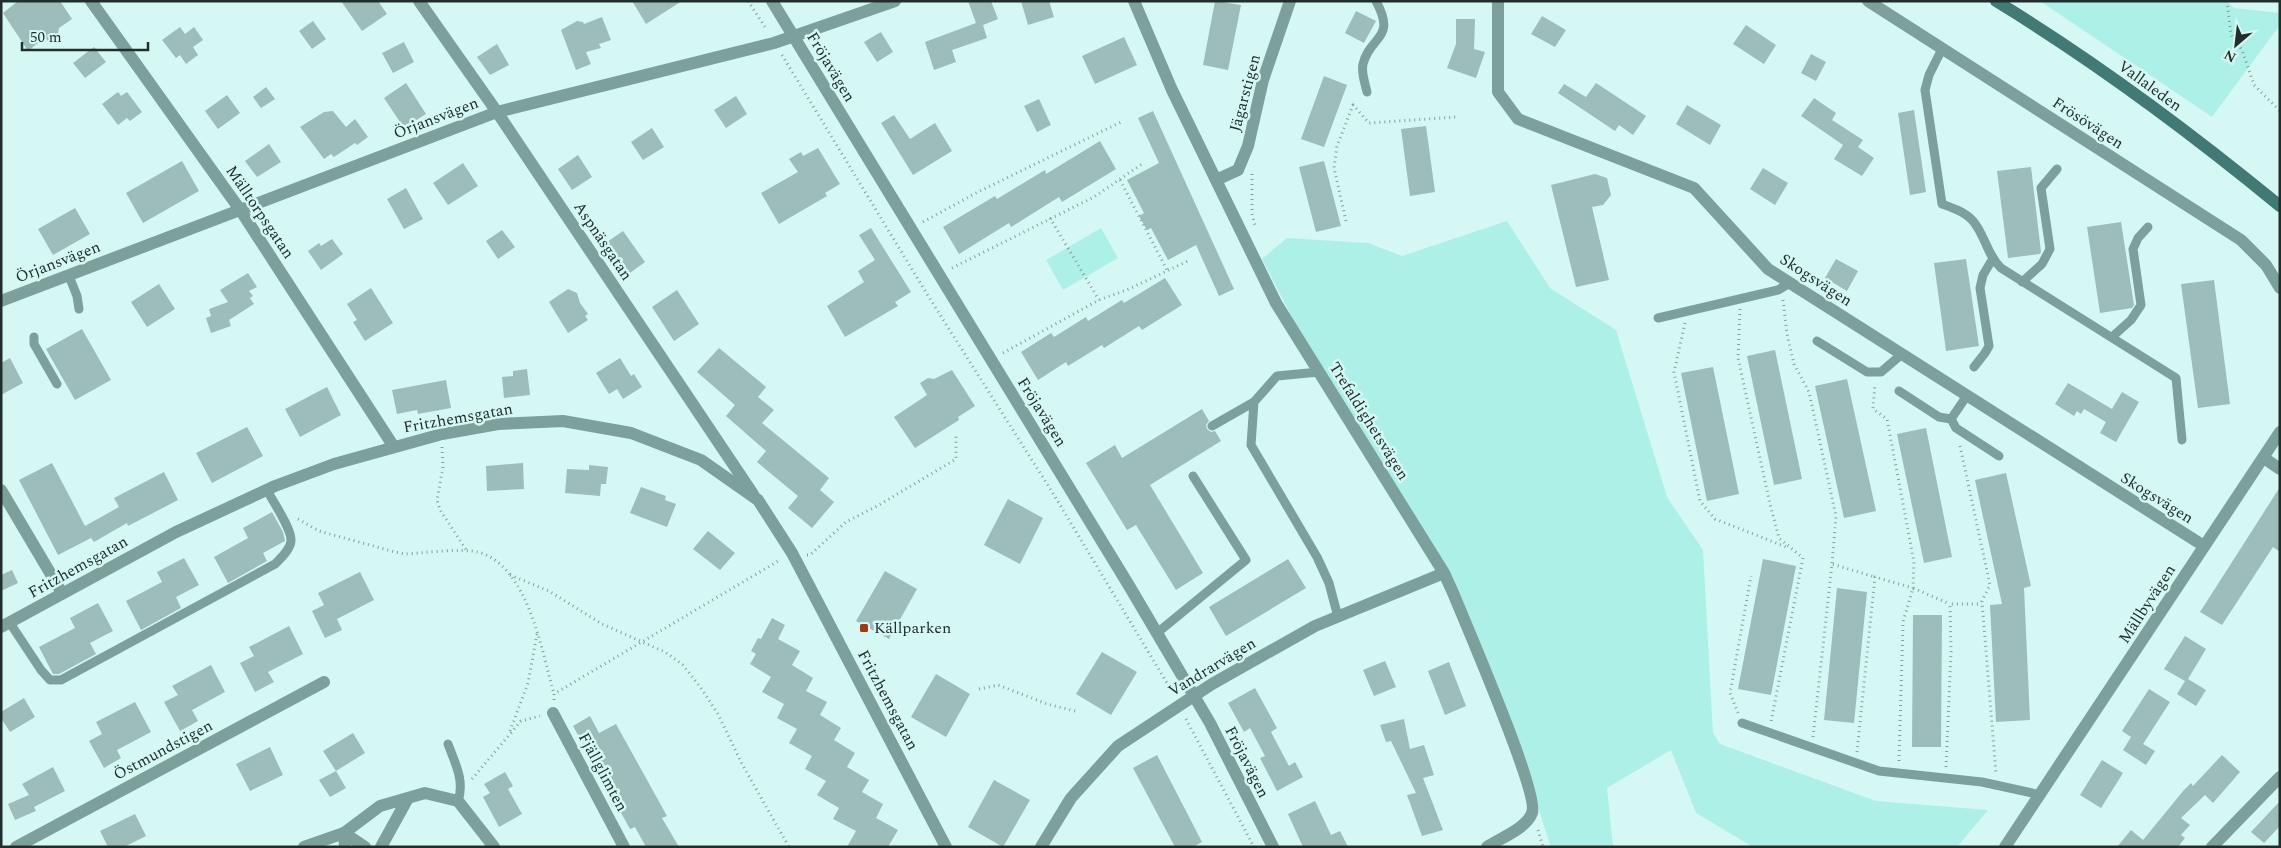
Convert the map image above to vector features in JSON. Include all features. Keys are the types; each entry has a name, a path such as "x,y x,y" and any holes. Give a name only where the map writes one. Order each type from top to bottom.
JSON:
{"main road":[{"name":"Vallaleden","path":"1996,1 2151,106 2214,152 2280,206"}],"street":[{"name":"Mälltorpsgatan","path":"91,1 241,211 394,447"},
{"name":"Aspnäsgatan","path":"419,1 497,112 758,500"},
{"name":"Fröjavägen","path":"772,1 990,360 1088,516 1157,632 1210,723 1273,847"},
{"name":"Örjansvägen","path":"1,301 497,112 774,43 895,1"},
{"name":"Trefaldighetsvägen","path":"1134,1 1172,90 1276,303 1444,573 1510,733 1533,800 1533,813 1525,824 1486,847"},
{"name":"Jägarstigen","path":"1216,180 1238,170 1248,146 1263,80 1290,1"},
{"name":"Skogsvägen","path":"1498,1 1498,92 1518,119 1694,188 1768,269 1786,285 1902,354 1966,397 2204,546"},
{"name":"Frösövägen","path":"1868,1 2241,240 2266,265 2279,286"},
{"name":"Fritzhemsgatan","path":"6,625 176,532 267,490 334,464 442,434 498,424 562,421 631,433 701,460 758,500 792,553 946,847"},
{"name":"Mällbyvägen","path":"2005,847 2280,432"},
{"path":"2264,458 2280,469"},
{"path":"1,490 62,593"},
{"name":"Vandrarvägen","path":"1041,847 1071,798 1118,746 1193,696 1300,635 1338,616 1444,573"},
{"name":"Östmundstigen","path":"16,847 324,682"},
{"name":"Fjällglimten","path":"553,713 624,847"},
{"path":"2212,847 2280,777"},
{"path":"304,847 344,833 380,806 425,793 459,796 494,847"},
{"path":"381,847 408,798"},
{"path":"344,833 345,847"},
{"path":"344,833 365,847"}],"lane":[{"path":"1367,92 1363,65 1368,52 1379,40 1384,29 1384,16 1376,1"},
{"path":"1942,49 1928,75 1925,90 1942,204 1961,212 1974,222 1992,260 2022,282 2176,378 2182,440"},
{"path":"2022,282 2042,264 2050,249 2042,188 2057,169"},
{"path":"2112,337 2132,320 2141,306 2133,250 2138,238 2148,228"},
{"path":"1974,367 1986,354 1989,346 1980,288 1983,275 1992,260"},
{"path":"69,276 77,296 79,309"},
{"path":"1658,318 1740,299 1786,285"},
{"path":"34,336 34,344 57,384"},
{"path":"1817,341 1867,372 1881,372 1902,354"},
{"path":"1212,426 1254,402 1277,376 1319,372"},
{"path":"1899,391 1939,417 1951,420 1956,428 1999,456"},
{"path":"1951,420 1966,397"},
{"path":"1254,402 1251,444 1318,557 1329,583 1338,616"},
{"path":"1157,632 1246,560 1193,476"},
{"path":"6,625 50,680 61,680 275,564 287,551 291,542 290,533 267,490"},
{"path":"1742,723 1879,771 1996,785 2041,795"},
{"path":"448,744 459,773 459,796"}],"path":[{"path":"748,1 930,299 1054,495 1179,706 1254,847"},
{"path":"2227,1 2231,35 2242,50 2254,85 2280,111"},
{"path":"1346,221 1334,168 1337,146 1353,105 1369,123 1456,117"},
{"path":"910,229 976,193 1121,122"},
{"path":"938,275 1094,196 1142,164"},
{"path":"1252,171 1252,214 1256,228"},
{"path":"1120,180 1166,270"},
{"path":"1050,218 1099,300"},
{"path":"990,360 1099,300 1129,289 1190,260"},
{"path":"1786,285 1787,334 1794,364 1809,392 1836,516 1812,747"},
{"path":"1740,299 1738,358 1751,425 1779,538 1803,558 1769,732"},
{"path":"1688,311 1674,372 1700,500 1716,519 1792,549"},
{"path":"1875,372 1873,409 1887,419 1914,562 1913,588 1903,622 1899,773"},
{"path":"1956,428 1990,585 1982,604 1996,785"},
{"path":"442,434 443,466 437,500 440,510 468,552"},
{"path":"554,694 642,640 792,553 810,555 846,522 880,505 956,459 956,436"},
{"path":"294,516 300,522 319,531 405,554 477,552 491,558 510,575 523,593 554,694 553,713 521,721 459,796"},
{"path":"1832,564 1913,588 1950,604 1982,604"},
{"path":"510,575 549,591 602,624 623,635 642,640 665,652 683,665 701,688 789,847"},
{"path":"1742,723 1730,693 1751,576"},
{"path":"1856,763 1875,577"},
{"path":"1946,778 1951,652 1950,604"},
{"path":"509,734 528,684 537,634"},
{"path":"979,690 998,684 1048,704 1080,712"}],"shaded area":[{"path":"2040,1 2227,1 2234,8 2280,13 2280,25 2212,117"},
{"path":"1507,221 1550,288 1616,330 1667,497 1703,550 1713,733 1720,744 1876,801 1988,810 1957,847 1753,847 1696,813 1671,750 1607,788 1613,847 1551,847 1515,737 1459,592 1299,331 1262,259 1287,238 1368,243 1402,256"},
{"path":"1101,228 1118,258 1063,290 1046,260"}],"building":[{"path":"18,1 60,1 72,19 59,28 57,39 49,43 45,37 28,51 3,13"},
{"path":"341,1 378,1 387,14 362,31"},
{"path":"632,1 682,1 646,24"},
{"path":"968,1 991,1 998,19 983,25 987,38 952,50 956,62 934,70 925,42 976,23"},
{"path":"1021,1 1049,1 1054,17 1028,25"},
{"path":"1215,1 1241,5 1228,70 1203,65"},
{"path":"1356,11 1376,21 1364,43 1345,33"},
{"path":"1542,16 1566,30 1555,47 1531,34"},
{"path":"602,17 611,40 599,44 601,48 586,52 591,64 576,70 561,30 577,21 584,24"},
{"path":"1456,19 1475,19 1474,49 1485,52 1476,78 1447,68 1456,44"},
{"path":"313,21 326,39 312,49 299,31"},
{"path":"1746,25 1776,45 1764,64 1733,44"},
{"path":"180,27 185,34 194,27 203,40 193,47 198,55 186,64 180,55 176,58 162,40"},
{"path":"881,32 893,52 877,62 864,42"},
{"path":"1124,37 1137,65 1095,84 1082,56"},
{"path":"404,42 414,62 393,73 382,53"},
{"path":"497,44 509,65 490,75 477,57"},
{"path":"94,47 106,62 85,78 73,63"},
{"path":"1811,54 1826,62 1816,81 1801,73"},
{"path":"1324,76 1347,85 1324,147 1301,139"},
{"path":"406,83 426,114 404,128 384,98"},
{"path":"1596,83 1646,116 1633,135 1619,125 1615,131 1558,93 1564,84 1586,97"},
{"path":"266,87 275,99 261,108 253,97"},
{"path":"118,92 121,96 127,92 142,112 130,121 127,118 118,125 102,104"},
{"path":"227,95 240,113 218,129 205,111"},
{"path":"736,96 747,114 726,128 714,110"},
{"path":"1814,98 1836,113 1832,120 1863,140 1858,147 1874,158 1862,176 1834,159 1843,145 1801,116"},
{"path":"1039,99 1051,125 1037,132 1024,106"},
{"path":"1687,105 1721,125 1710,145 1676,124"},
{"path":"1914,110 1926,192 1910,195 1898,113"},
{"path":"333,111 346,127 355,119 368,137 334,157 331,154 324,159 300,127 324,112"},
{"path":"1153,111 1234,289 1219,296 1196,245 1168,260 1151,228 1147,230 1139,216 1144,213 1127,180 1159,163 1138,118"},
{"path":"894,115 910,139 935,123 952,151 913,175 881,123"},
{"path":"1426,126 1435,192 1410,196 1401,129"},
{"path":"652,128 664,147 643,160 631,142"},
{"path":"1100,141 1116,169 1062,202 1059,197 1011,227 1009,223 959,254 943,227 995,196 997,199 1045,170 1046,174"},
{"path":"269,144 281,162 257,177 245,161"},
{"path":"818,148 840,184 825,193 827,196 779,224 761,193 798,172 789,159 801,152 803,156"},
{"path":"578,155 592,177 572,190 558,169"},
{"path":"182,161 199,191 143,223 126,193"},
{"path":"1324,161 1341,226 1316,232 1299,167"},
{"path":"463,163 478,186 448,205 433,183"},
{"path":"2031,167 2041,252 2040,254 2008,258 1997,171"},
{"path":"1763,168 1788,183 1775,205 1750,189"},
{"path":"1595,174 1607,178 1611,195 1603,205 1592,207 1609,280 1576,287 1551,185"},
{"path":"406,188 423,219 404,229 387,199"},
{"path":"75,208 90,234 53,255 38,229"},
{"path":"2121,222 2134,305 2132,308 2100,313 2087,227"},
{"path":"871,228 911,292 895,302 898,306 845,337 827,306 864,282 858,271 875,260 859,235"},
{"path":"502,230 515,247 498,259 486,241"},
{"path":"623,231 645,262 630,273 607,242"},
{"path":"332,239 343,254 321,270 308,251 319,243 321,246"},
{"path":"1836,259 1858,271 1847,291 1825,278"},
{"path":"1966,259 1979,346 1946,351 1934,263"},
{"path":"248,273 257,287 249,291 253,296 250,298 254,304 229,320 231,326 211,333 206,318 211,316 209,309 228,302 220,290"},
{"path":"1165,278 1182,305 1142,330 1139,326 1104,348 1102,345 1068,366 1066,362 1038,380 1021,352 1051,333 1054,337 1086,317 1088,321 1122,300 1124,303"},
{"path":"2214,280 2230,404 2198,408 2181,284"},
{"path":"159,284 175,309 147,327 131,302"},
{"path":"371,288 393,323 365,341 353,322 357,320 347,304"},
{"path":"568,289 577,293 580,303 588,314 585,316 588,320 568,333 549,302"},
{"path":"677,290 699,324 674,341 652,307"},
{"path":"82,329 111,380 75,400 46,349"},
{"path":"719,348 766,387 758,397 774,410 762,423 829,478 820,490 834,502 812,528 788,508 798,496 757,462 766,451 726,416 735,405 697,372"},
{"path":"1775,350 1802,479 1774,485 1747,356"},
{"path":"10,358 23,383 1,395 1,363"},
{"path":"620,358 631,376 634,374 642,387 623,399 617,389 609,394 596,373"},
{"path":"1713,367 1739,494 1707,501 1681,373"},
{"path":"527,369 530,395 504,398 502,377 513,376 513,371"},
{"path":"952,370 975,406 958,417 959,420 915,448 894,417 927,395 920,383 928,378 934,379"},
{"path":"1847,379 1876,511 1844,518 1815,386"},
{"path":"446,380 451,408 418,414 417,410 397,414 392,390"},
{"path":"2068,383 2112,409 2122,392 2139,402 2116,442 2100,433 2106,422 2084,409 2081,414 2077,411 2074,416 2055,404"},
{"path":"327,387 341,415 300,437 285,409"},
{"path":"1202,409 1209,421 1206,425 1207,429 1211,432 1215,431 1221,441 1150,485 1203,573 1176,590 1136,525 1127,530 1086,463 1115,445 1122,458"},
{"path":"247,427 263,456 212,483 196,453"},
{"path":"1926,428 1952,557 1924,563 1897,434"},
{"path":"52,463 85,526 119,507 114,498 164,472 178,500 128,526 127,523 94,542 91,538 58,555 19,480"},
{"path":"523,463 524,489 487,491 486,466"},
{"path":"589,465 608,467 606,484 601,484 600,496 565,493 567,469 589,470"},
{"path":"2006,473 2031,586 2024,588 2030,720 1996,722 1990,605 2002,604 1975,480"},
{"path":"641,487 666,496 665,500 676,504 667,527 630,513"},
{"path":"2280,487 2280,552 2273,547 2222,625 2200,612"},
{"path":"1008,499 1043,518 1020,564 984,545"},
{"path":"272,512 283,532 285,541 263,553 267,561 228,583 214,557 248,538 243,528"},
{"path":"708,531 735,553 720,570 693,549"},
{"path":"184,558 199,585 176,597 181,608 141,630 126,601 162,582 157,572"},
{"path":"1288,559 1306,588 1226,636 1209,607"},
{"path":"1763,559 1796,566 1771,695 1738,689"},
{"path":"12,570 18,583 1,591 1,575"},
{"path":"885,571 917,589 889,639 856,621"},
{"path":"360,572 374,600 337,619 342,630 325,638 312,611 324,605 318,593"},
{"path":"1837,588 1867,592 1854,723 1824,720"},
{"path":"98,603 113,631 90,643 96,654 59,674 53,674 39,647 75,628 70,618"},
{"path":"1913,615 1942,615 1941,747 1912,747"},
{"path":"772,618 785,625 778,639 800,651 792,665 813,678 806,691 827,702 820,715 841,728 834,740 855,753 847,767 869,780 862,792 883,804 876,818 898,830 888,847 847,847 856,831 833,819 839,808 817,795 826,781 805,769 812,756 789,743 797,729 777,718 784,704 762,692 771,677 750,664 756,654 751,651 758,638 761,639"},
{"path":"289,626 303,654 268,672 274,682 255,692 240,663 254,656 249,647"},
{"path":"2185,636 2206,649 2188,679 2206,690 2196,706 2177,694 2185,681 2164,669"},
{"path":"1102,652 1137,672 1111,715 1076,694"},
{"path":"1385,661 1396,687 1374,696 1363,670"},
{"path":"1449,662 1466,706 1445,715 1428,671"},
{"path":"211,665 225,692 192,710 198,721 180,731 164,702 178,695 172,686"},
{"path":"936,674 970,694 946,737 911,717"},
{"path":"1255,688 1277,728 1271,732 1289,766 1295,762 1303,777 1277,791 1260,758 1265,756 1250,728 1244,732 1228,703"},
{"path":"2149,689 2170,702 2143,744 2155,751 2146,765 2123,750 2131,737 2122,731"},
{"path":"24,698 35,717 10,732 1,718 1,712"},
{"path":"135,702 151,732 117,750 121,758 104,768 89,741 102,734 96,722"},
{"path":"590,716 599,733 616,724 667,816 662,818 679,847 646,847 635,827 630,829 573,726"},
{"path":"1404,719 1410,749 1424,745 1434,775 1423,778 1443,830 1422,836 1407,795 1416,793 1391,741 1386,742 1380,725"},
{"path":"353,733 365,753 336,771 323,751"},
{"path":"270,747 283,775 250,791 236,764"},
{"path":"1157,755 1202,842 1193,847 1175,847 1133,768"},
{"path":"2222,755 2240,772 2213,803 2205,795 2181,818 2190,825 2181,835 2185,838 2178,847 2117,847 2131,830 2143,840 2184,790 2191,783 2193,786"},
{"path":"2102,760 2123,773 2101,808 2080,795"},
{"path":"53,767 65,791 34,807 36,811 15,820 8,804 29,795 22,784"},
{"path":"336,771 346,788 330,797 319,780"},
{"path":"505,772 513,786 508,789 522,814 499,827 483,797 490,793 484,784"},
{"path":"994,780 1030,800 1003,847 968,827"},
{"path":"1315,801 1331,835 1340,831 1348,847 1303,847 1288,814"},
{"path":"2280,801 2280,826 2264,843 2251,832"},
{"path":"135,814 146,836 124,847 108,847 100,831"}],"place":[{"name":"Källparken","path":"864,628"}]}
